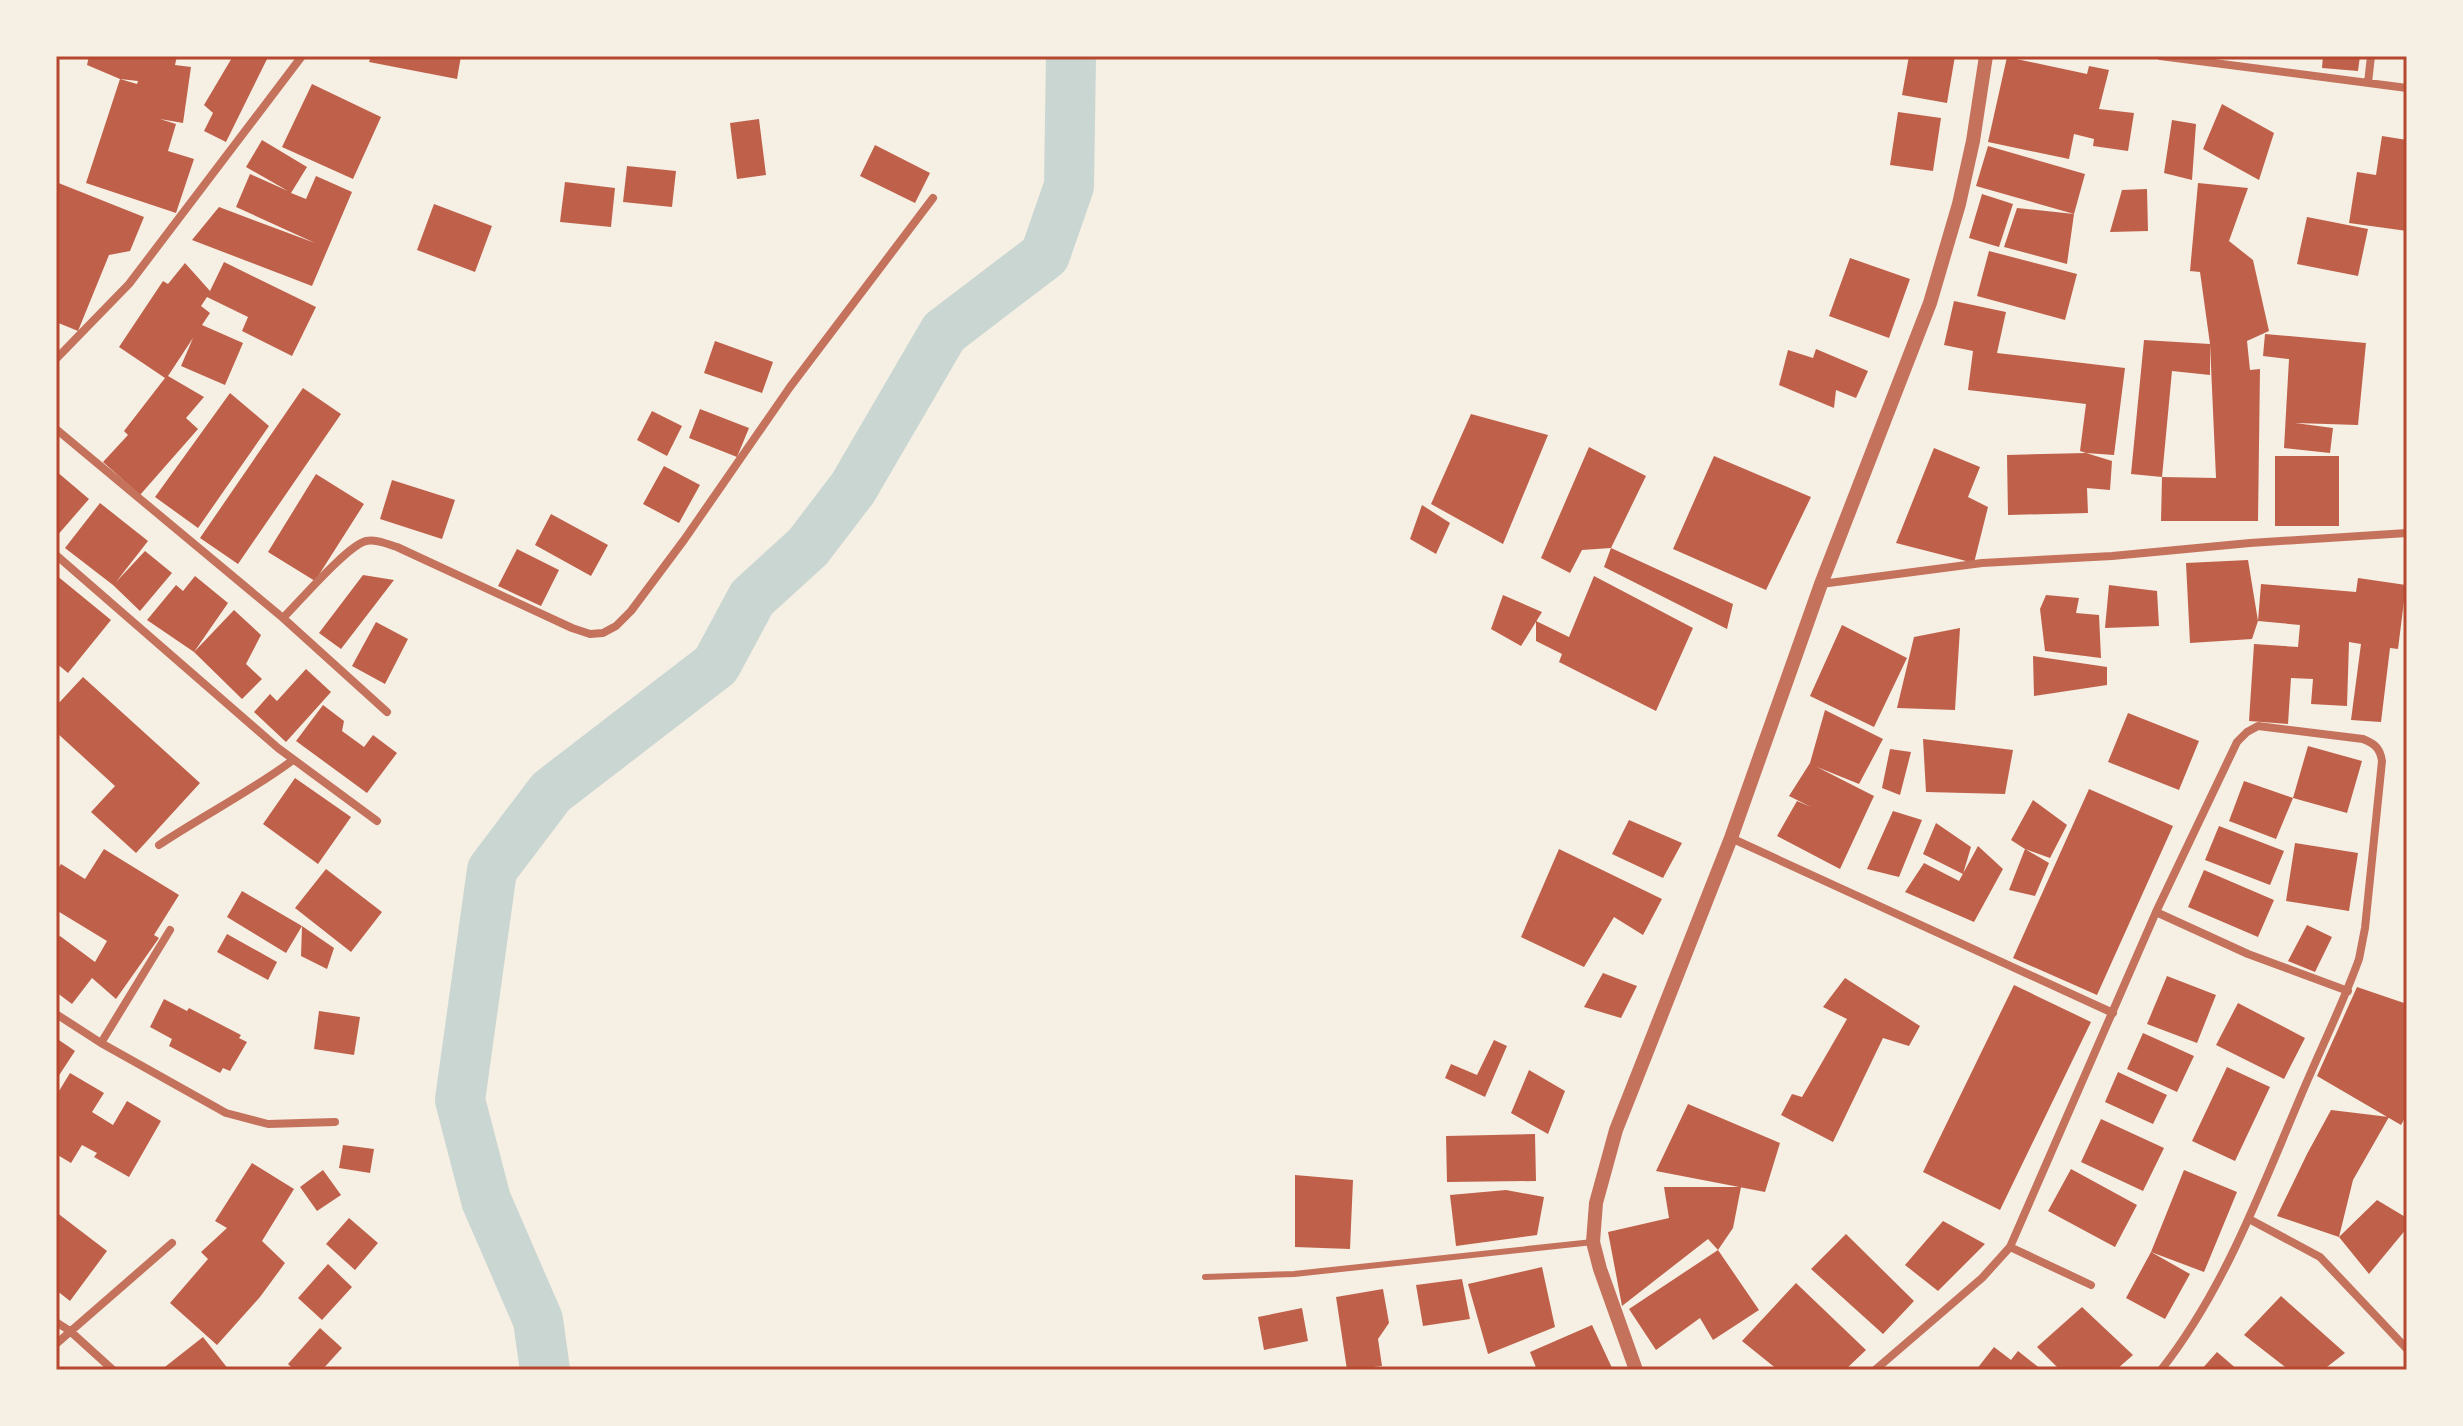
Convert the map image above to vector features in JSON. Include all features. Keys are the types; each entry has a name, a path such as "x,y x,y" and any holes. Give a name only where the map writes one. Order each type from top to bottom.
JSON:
{"street":[{"path":"56,359 129,284 302,56"},
{"path":"1636,1370 1593,1242 1596,1203 1616,1130 1731,838 1821,584 1930,303 1959,204 1973,141 1986,56"},
{"path":"2160,56 2407,88"},
{"path":"2368,83 2371,56"},
{"path":"283,618 351,549 365,541 397,547 572,628 590,634 603,633 616,626 631,611 684,540 790,387 933,198"},
{"path":"56,429 283,618 387,712"},
{"path":"1821,584 1982,563 2407,533"},
{"path":"56,555 293,760 377,821"},
{"path":"1875,1370 1982,1278 2010,1247 2156,912 2237,742 2258,726 2363,739 2374,744 2382,761 2359,959 2249,1219 2206,1306 2161,1370"},
{"path":"159,845 217,808 256,788 293,760"},
{"path":"1731,838 2113,1013"},
{"path":"2156,912 2248,954 2348,991"},
{"path":"101,1043 170,930"},
{"path":"56,1014 101,1043 226,1113 268,1124 335,1122"},
{"path":"2249,1219 2320,1257 2407,1349"},
{"path":"56,1344 172,1243"},
{"path":"2010,1247 2091,1285"},
{"path":"56,1322 113,1370"}],"lane":[{"path":"1205,1277 1294,1274 1593,1242"}],"building":[{"path":"89,56 177,56 175,65 191,67 183,123 160,119 176,124 168,151 194,159 176,213 86,183 120,79 87,65"},
{"path":"233,56 268,57 226,142 204,131 213,113 204,105"},
{"path":"371,56 461,56 457,79 369,62"},
{"path":"1909,56 1955,56 1947,103 1902,95"},
{"path":"2323,56 2360,56 2358,71 2322,68"},
{"path":"2007,57 2087,74 2089,66 2109,70 2099,109 2134,113 2128,151 2093,146 2094,139 2074,134 2069,159 1988,142"},
{"path":"312,84 381,117 353,179 282,147"},
{"path":"2222,104 2274,133 2259,180 2203,149"},
{"path":"1898,112 1941,118 1933,171 1890,165"},
{"path":"759,119 766,175 737,179 730,123"},
{"path":"2172,120 2196,124 2192,180 2164,173"},
{"path":"2382,136 2407,140 2407,231 2349,223 2357,172 2376,175"},
{"path":"262,140 307,167 291,193 306,199 316,176 352,192 312,286 192,240 219,207 315,243 236,207 250,174 288,191 246,167"},
{"path":"875,145 930,173 915,203 860,176"},
{"path":"1988,146 2085,174 2074,214 1976,186"},
{"path":"627,166 676,171 672,207 623,202"},
{"path":"56,182 144,217 130,251 109,255 78,331 56,322"},
{"path":"565,182 615,188 611,227 560,222"},
{"path":"2198,183 2248,188 2229,241 2253,260 2269,331 2247,341 2250,370 2260,369 2258,521 2161,521 2162,477 2216,478 2210,344 2200,272 2190,271"},
{"path":"2147,189 2148,231 2110,232 2122,190"},
{"path":"1982,194 2013,204 1999,247 1969,238"},
{"path":"434,204 492,226 475,272 417,250"},
{"path":"2017,208 2074,214 2067,264 2004,247"},
{"path":"2307,217 2368,229 2358,276 2297,264"},
{"path":"1989,251 2077,274 2065,320 1977,296"},
{"path":"1850,258 1910,279 1889,338 1829,316"},
{"path":"224,262 316,307 292,356 242,331 248,317 207,297 201,306 210,313 202,325 243,343 225,385 181,366 193,338 168,376 204,397 186,418 198,429 140,495 103,462 128,435 124,431 165,378 119,347 163,281 168,284 185,263 210,291"},
{"path":"1954,301 2006,312 1997,353 2125,368 2114,455 2080,451 2086,404 1968,390 1973,351 1944,345"},
{"path":"2265,334 2366,343 2358,425 2295,423 2333,428 2330,453 2284,448 2289,359 2263,356"},
{"path":"2144,340 2210,344 2210,375 2172,371 2162,477 2131,474"},
{"path":"715,341 773,362 762,393 704,373"},
{"path":"1816,349 1868,371 1856,398 1836,390 1834,408 1779,385 1788,350 1813,358"},
{"path":"303,388 341,414 238,564 200,538"},
{"path":"230,393 269,426 198,528 155,497"},
{"path":"700,409 749,428 737,457 689,438"},
{"path":"652,411 682,426 667,456 637,440"},
{"path":"1471,414 1548,435 1503,544 1431,504"},
{"path":"1589,447 1646,476 1611,548 1582,550 1570,573 1541,558"},
{"path":"1934,448 1980,467 1968,497 1988,507 1974,563 1896,543"},
{"path":"2086,453 2112,461 2110,490 2087,488 2088,513 2008,515 2007,455"},
{"path":"1714,456 1811,497 1766,590 1673,549"},
{"path":"2275,456 2339,456 2339,526 2275,526"},
{"path":"664,466 700,485 679,523 643,504"},
{"path":"56,471 89,499 56,537"},
{"path":"316,474 364,504 315,581 268,552"},
{"path":"392,480 455,500 442,539 380,519"},
{"path":"100,503 148,541 116,582 145,551 172,573 140,611 113,585 65,548"},
{"path":"1422,505 1450,523 1436,554 1410,539"},
{"path":"551,514 608,545 591,576 535,545"},
{"path":"1611,548 1733,604 1727,629 1604,567"},
{"path":"517,549 559,570 541,606 498,586"},
{"path":"2248,560 2258,621 2252,639 2190,643 2186,563"},
{"path":"56,575 111,620 68,673 56,663"},
{"path":"363,575 394,580 341,649 319,633"},
{"path":"195,576 228,603 194,652 147,620 176,585 183,591"},
{"path":"1594,576 1693,628 1656,711 1559,662 1562,654 1536,641 1536,621 1569,637"},
{"path":"2358,578 2406,585 2398,649 2390,648 2381,722 2351,720 2361,644 2349,642 2347,706 2311,704 2313,679 2291,678 2288,724 2249,721 2254,644 2298,647 2300,625 2258,621 2261,584 2356,592"},
{"path":"2109,585 2157,591 2159,626 2105,628"},
{"path":"1503,595 1542,612 1521,646 1491,629"},
{"path":"2046,595 2079,598 2076,613 2099,615 2101,658 2045,651 2040,609"},
{"path":"234,610 261,635 246,664 262,679 242,699 194,652"},
{"path":"376,622 408,639 385,684 352,666"},
{"path":"1842,625 1907,658 1874,727 1810,696"},
{"path":"1960,628 1955,710 1897,708 1914,637"},
{"path":"2033,656 2107,667 2107,685 2034,696"},
{"path":"306,669 331,692 286,742 254,712 270,694 277,701"},
{"path":"83,677 200,783 136,853 91,812 115,786 56,732 56,706"},
{"path":"323,705 344,721 342,731 364,747 373,735 397,753 367,793 296,741"},
{"path":"1825,710 1883,739 1859,784 1817,767 1874,796 1840,869 1777,836 1797,801 1811,807 1789,796 1810,763"},
{"path":"2128,713 2199,741 2179,790 2108,762"},
{"path":"1923,739 2013,750 2005,794 1926,792"},
{"path":"2308,746 2362,761 2347,813 2293,798"},
{"path":"1890,749 1911,752 1900,795 1882,788"},
{"path":"295,778 351,817 318,864 263,824"},
{"path":"2244,781 2293,798 2276,839 2229,821"},
{"path":"2089,789 2173,826 2097,995 2013,958"},
{"path":"2033,800 2067,825 2050,858 2011,840"},
{"path":"1893,811 1922,820 1899,877 1867,869"},
{"path":"1629,820 1682,843 1663,878 1612,854"},
{"path":"1936,823 1971,847 1963,874 1923,854"},
{"path":"2219,826 2284,851 2270,885 2205,860"},
{"path":"2295,843 2358,853 2349,911 2286,901"},
{"path":"1978,846 2003,869 1974,922 1905,892 1924,863 1959,881"},
{"path":"104,849 179,895 154,935 159,938 116,999 92,978 72,1004 56,992 56,941 60,936 95,962 107,941 56,910 56,872 61,864 85,879"},
{"path":"1559,849 1662,899 1643,935 1614,917 1584,967 1521,937"},
{"path":"2025,849 2049,863 2035,896 2009,890"},
{"path":"326,869 382,912 351,952 295,908"},
{"path":"2204,870 2274,900 2258,937 2188,907"},
{"path":"242,891 302,926 286,953 227,917"},
{"path":"2307,925 2332,937 2315,972 2288,961"},
{"path":"302,926 334,948 327,969 301,956"},
{"path":"227,934 277,962 268,980 217,952"},
{"path":"1603,973 1637,986 1621,1018 1584,1007"},
{"path":"2167,976 2216,995 2197,1043 2147,1024"},
{"path":"1845,978 1920,1026 1909,1046 1883,1038 1833,1142 1781,1115 1792,1094 1802,1097 1847,1019 1823,1007"},
{"path":"2014,985 2091,1022 2000,1210 1923,1172"},
{"path":"2357,987 2407,1004 2407,1114 2401,1125 2317,1076"},
{"path":"164,999 187,1011 189,1008 241,1035 239,1038 247,1042 230,1071 223,1068 220,1073 169,1046 172,1039 150,1027"},
{"path":"2238,1003 2305,1038 2284,1079 2216,1045"},
{"path":"319,1011 360,1017 354,1055 314,1049"},
{"path":"2143,1033 2194,1056 2177,1092 2127,1069"},
{"path":"56,1038 75,1051 56,1080"},
{"path":"1494,1040 1507,1046 1485,1097 1445,1078 1451,1064 1477,1075"},
{"path":"2227,1067 2270,1087 2235,1161 2192,1141"},
{"path":"1529,1070 1565,1091 1548,1134 1511,1113"},
{"path":"2118,1072 2167,1095 2153,1124 2105,1102"},
{"path":"70,1073 104,1093 92,1112 113,1125 127,1101 161,1121 129,1177 94,1157 97,1153 82,1145 71,1163 56,1154 56,1096"},
{"path":"1688,1104 1780,1143 1765,1192 1656,1171"},
{"path":"2331,1110 2389,1117 2353,1180 2339,1237 2277,1216"},
{"path":"2101,1119 2164,1148 2143,1191 2081,1162"},
{"path":"1535,1134 1536,1181 1447,1182 1446,1136"},
{"path":"343,1145 374,1149 370,1173 339,1168"},
{"path":"252,1163 294,1189 262,1241 285,1263 260,1297 217,1345 170,1303 208,1259 201,1252 227,1228 215,1221"},
{"path":"2071,1169 2137,1205 2115,1247 2048,1211"},
{"path":"323,1170 341,1195 317,1211 300,1187"},
{"path":"2184,1170 2237,1192 2204,1272 2151,1252"},
{"path":"1295,1175 1353,1180 1350,1249 1295,1247"},
{"path":"1664,1187 1741,1187 1733,1228 1718,1250 1708,1239 1622,1306 1608,1232 1669,1218"},
{"path":"1506,1190 1544,1197 1537,1235 1456,1246 1450,1195"},
{"path":"2377,1200 2407,1218 2407,1228 2369,1274 2339,1237"},
{"path":"56,1212 107,1251 70,1301 56,1290"},
{"path":"349,1218 378,1243 355,1270 326,1244"},
{"path":"1943,1221 1985,1244 1938,1291 1905,1265"},
{"path":"1846,1234 1914,1301 1883,1334 1811,1269"},
{"path":"1718,1250 1759,1310 1713,1340 1700,1318 1656,1350 1629,1309"},
{"path":"2151,1252 2190,1274 2165,1319 2126,1298"},
{"path":"328,1264 352,1287 322,1320 298,1298"},
{"path":"1542,1267 1555,1327 1488,1354 1468,1284"},
{"path":"1462,1279 1470,1319 1423,1326 1416,1285"},
{"path":"1796,1283 1866,1350 1845,1370 1778,1370 1742,1341"},
{"path":"1383,1289 1389,1323 1378,1339 1382,1366 1347,1370 1336,1297"},
{"path":"2281,1296 2345,1353 2323,1370 2289,1370 2244,1335"},
{"path":"2082,1307 2133,1355 2116,1370 2060,1370 2037,1347"},
{"path":"1302,1308 1308,1341 1264,1350 1258,1317"},
{"path":"1592,1325 1613,1370 1537,1370 1530,1352"},
{"path":"320,1328 342,1348 322,1370 294,1370 288,1364"},
{"path":"203,1337 229,1370 161,1370"},
{"path":"1994,1347 2011,1360 2018,1351 2042,1370 1976,1370"},
{"path":"2217,1352 2238,1370 2201,1370"}],"waterway":[{"path":"545,1370 538,1320 486,1200 460,1100 492,870 551,792 716,665 752,598 808,547 853,488 944,332 1045,255 1069,186 1071,56"}]}
